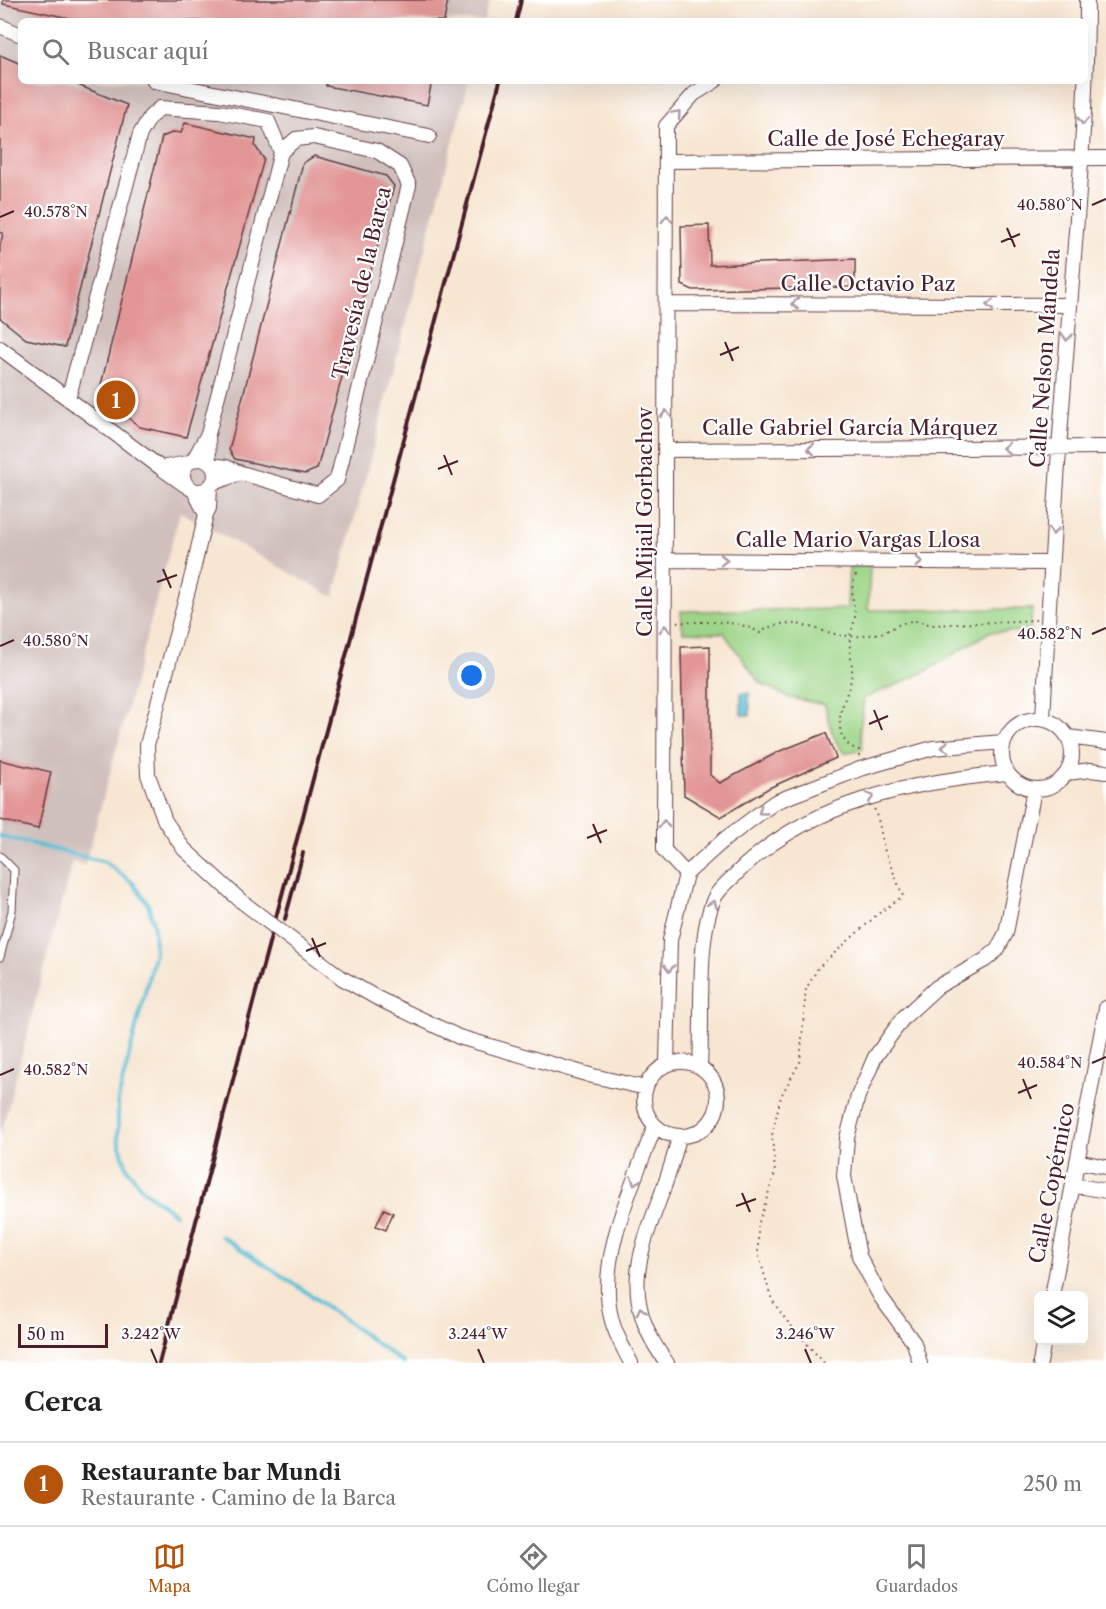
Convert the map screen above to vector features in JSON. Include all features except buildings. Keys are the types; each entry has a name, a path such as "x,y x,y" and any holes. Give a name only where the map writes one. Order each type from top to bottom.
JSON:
{"street":[{"name":"Calle Nelson Mandela","path":"1087,0 1087,18"},
{"path":"0,26 18,34"},
{"path":"169,84 429,136"},
{"name":"Calle Mijail Gorbachov","path":"686,874 664,850 666,126 694,94 710,84"},
{"name":"Calle Nelson Mandela","path":"1043,719 1051,563 1081,159 1084,84"},
{"path":"68,399 140,134 150,117 160,108 219,112 268,121 281,152 208,434 182,475 206,514"},
{"name":"Travesía de la Barca","path":"241,473 318,495 337,480 409,184 400,166 377,151 314,137 296,139 281,152"},
{"name":"Calle de José Echegaray","path":"667,161 1106,158"},
{"name":"Calle Octavio Paz","path":"666,304 1070,305"},
{"path":"0,348 190,488 204,490 241,473"},
{"path":"208,434 210,463 215,473 209,508 147,745 148,775 165,821 184,849 241,901 342,978 377,998 459,1037 594,1076 646,1088"},
{"name":"Calle Gabriel García Márquez","path":"666,450 1106,447"},
{"path":"161,468 200,458 241,473"},
{"name":"Calle Mario Vargas Llosa","path":"666,560 1051,563"},
{"path":"1043,719 1062,729 1068,737 1072,749 1072,761 1067,772 1053,786 1034,790 1023,787 1014,782 1002,764 1003,742 1008,733 1024,721 1043,719"},
{"path":"1068,737 1106,742"},
{"path":"667,1064 670,940 686,874 725,839 775,802 860,769 933,748 1003,742"},
{"path":"1067,772 1091,770 1106,772"},
{"path":"700,1066 707,920 715,896 757,854 815,818 870,796 959,778 1007,773"},
{"path":"920,1363 914,1344 880,1296 859,1256 844,1176 848,1138 858,1096 875,1057 903,1018 937,987 991,955 1002,942 1006,933 1034,790"},
{"name":"Calle Copérnico","path":"1053,1291 1106,1008"},
{"path":"678,1061 700,1066 710,1074 716,1085 719,1097 717,1110 703,1129 691,1135 670,1135 655,1126 648,1116 644,1104 649,1080 657,1070 667,1064 678,1061"},
{"path":"631,1363 612,1320 608,1289 609,1261 615,1234 655,1126"},
{"path":"667,1363 648,1335 639,1306 636,1278 642,1251 675,1158 679,1136"},
{"path":"1077,1161 1106,1167"},
{"path":"1073,1185 1106,1191"},
{"path":"1040,1363 1043,1345"}],"lane":[{"path":"0,856 14,870 12,911 0,957"}],"path":[{"path":"858,561 852,585 854,623 850,636 852,672 842,704 840,728 847,743 859,750 860,769"},
{"path":"665,621 735,624 750,627 760,633 769,627 794,622 850,636 882,632 915,620 934,625 1048,620"},
{"path":"824,1363 786,1320 772,1300 758,1253 758,1225 775,1173 772,1135 781,1096 800,1062 806,988 818,968 878,914 903,896 884,849 879,823 870,796"}],"shaded area":[{"path":"0,0 490,0 485,18 18,18 18,84 468,84 334,597 180,512 85,865 72,862 0,1138"}],"green space":[{"path":"870,565 868,610 1032,609 1030,631 989,632 930,669 864,698 860,730 863,749 844,753 834,736 825,705 787,697 759,682 724,633 683,632 681,611 847,609 849,566"}],"water":[{"path":"741,693 749,693 750,715 741,715"}],"waterway":[{"path":"0,836 105,862 133,883 148,904 154,926 155,952 118,1100 118,1139 127,1168 143,1190 175,1214"},
{"path":"221,1236 308,1293 403,1363"}],"railway":[{"path":"517,18 521,0"},
{"path":"159,1363 499,84"},
{"path":"285,919 303,853"}],"place":[{"name":"Restaurante bar Mundi","path":"116,400"}]}
